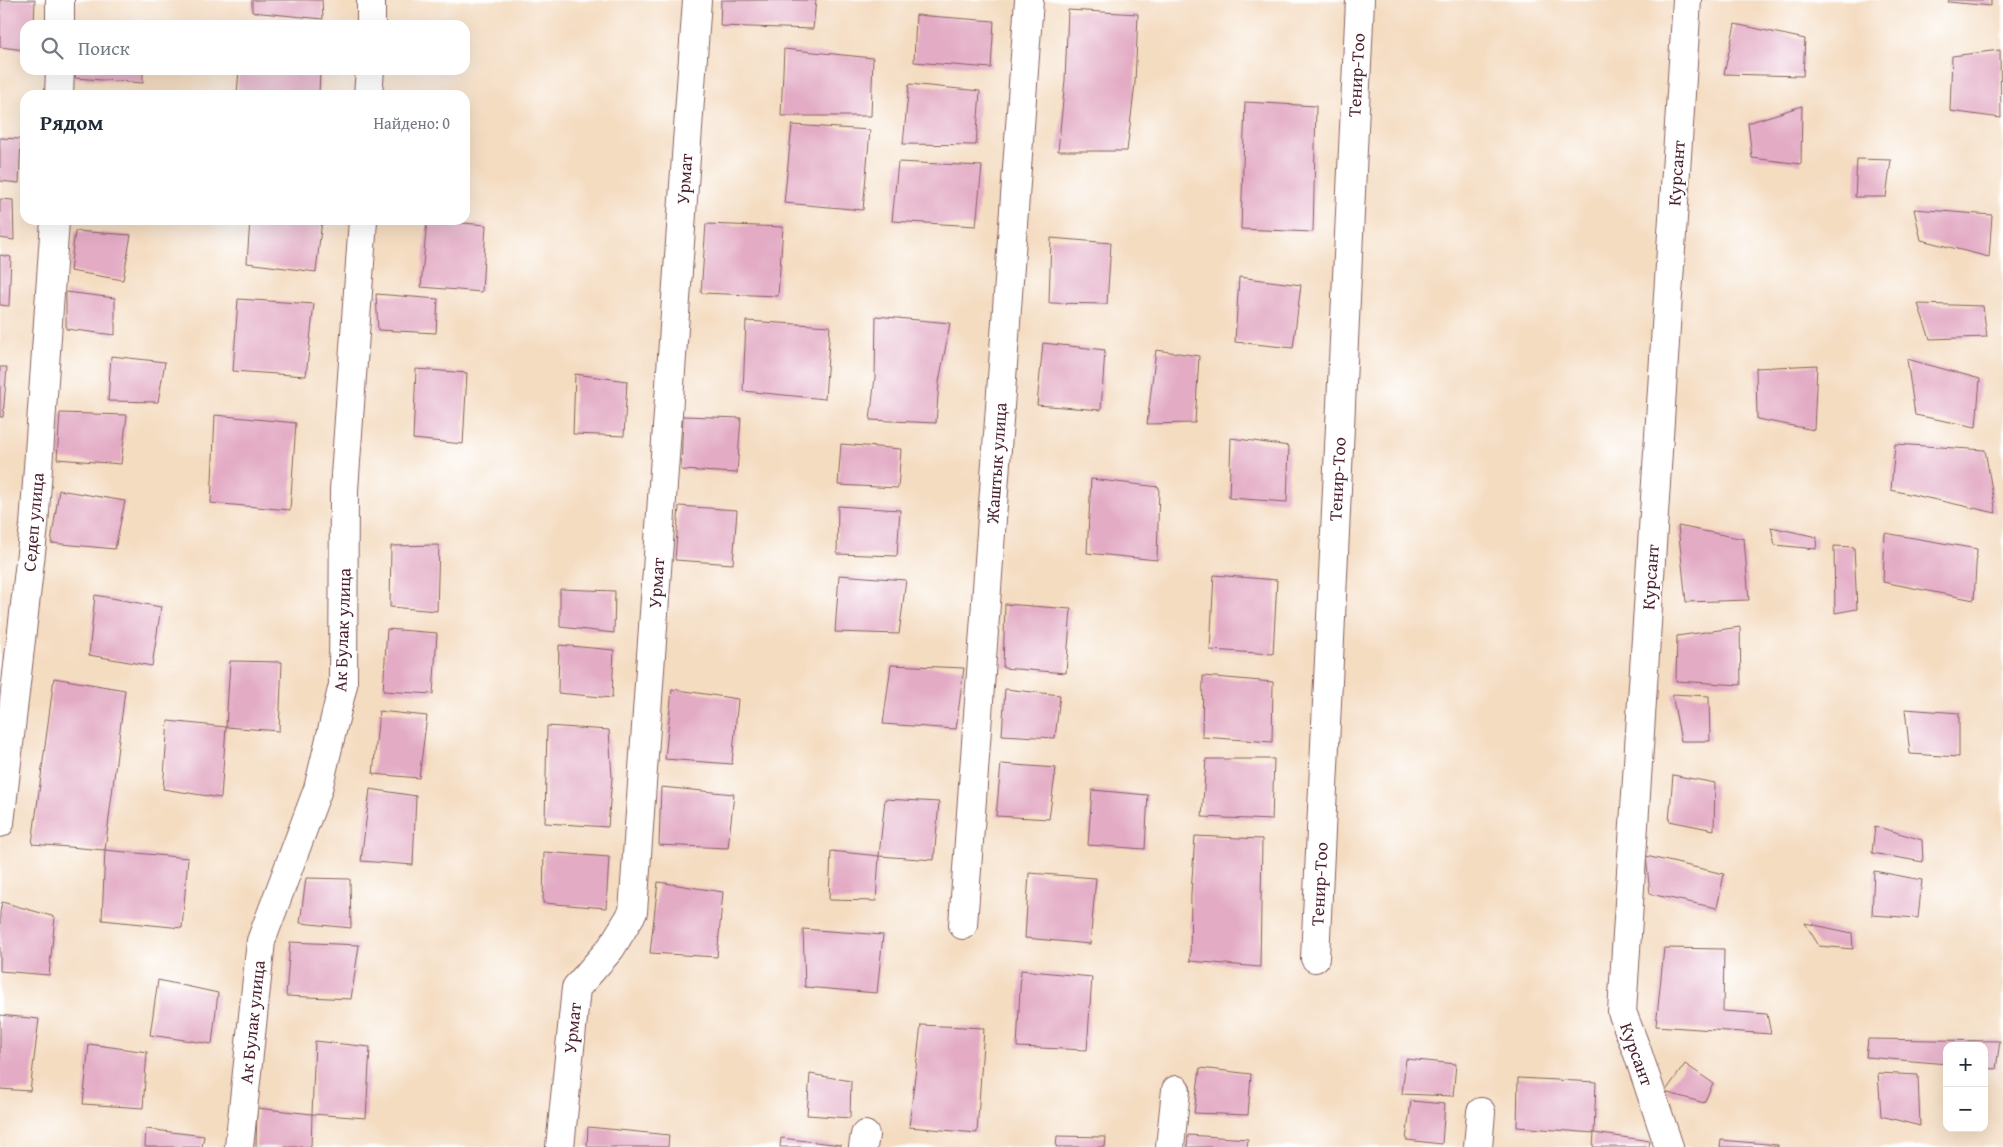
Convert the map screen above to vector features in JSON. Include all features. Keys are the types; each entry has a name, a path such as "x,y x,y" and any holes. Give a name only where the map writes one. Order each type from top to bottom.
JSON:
{"street":[{"path":"60,0 60,20"},
{"path":"371,0 371,20"},
{"name":"Урмат","path":"560,1147 576,988 611,948 633,912 697,0"},
{"name":"Жаштык улица","path":"963,925 1029,0"},
{"name":"Тенир-Тоо","path":"1315,958 1360,0"},
{"name":"Курсант","path":"1669,1147 1622,1012 1687,0"},
{"path":"60,75 60,90"},
{"path":"368,90 370,75"},
{"name":"Седеп улица","path":"0,823 34,526 55,225"},
{"name":"Ак Булак улица","path":"239,1147 261,941 318,788 343,685 344,490 363,225"},
{"path":"1170,1147 1176,1090"},
{"path":"1478,1147 1481,1112"}],"building":[{"path":"0,0 35,0 34,20 20,20 20,49 0,47"},
{"path":"252,0 322,0 323,19 252,12"},
{"path":"721,0 816,0 813,29 720,26"},
{"path":"1949,0 1991,0 1991,6 1948,2"},
{"path":"1068,10 1138,14 1135,83 1127,151 1058,151 1065,80"},
{"path":"916,15 994,21 991,68 914,62"},
{"path":"1735,24 1805,39 1803,76 1724,74"},
{"path":"784,49 873,58 871,116 781,116"},
{"path":"2000,50 2001,118 1950,111 1952,56"},
{"path":"76,75 143,75 143,83 75,78"},
{"path":"239,75 320,75 319,90 237,90"},
{"path":"909,84 980,91 976,145 903,144"},
{"path":"1245,102 1316,106 1313,232 1241,229"},
{"path":"1802,106 1801,164 1752,158 1748,123"},
{"path":"792,125 870,130 863,210 784,203"},
{"path":"0,138 20,139 19,183 0,181"},
{"path":"1857,159 1891,160 1886,197 1855,197"},
{"path":"898,162 982,166 976,226 892,221"},
{"path":"0,199 13,200 14,240 0,238"},
{"path":"1914,209 1992,215 1989,257 1921,240"},
{"path":"706,224 783,227 778,296 701,293"},
{"path":"250,225 321,225 316,272 247,263"},
{"path":"427,225 486,225 482,292 421,287"},
{"path":"75,231 131,235 123,280 70,271"},
{"path":"1051,238 1111,243 1107,304 1049,303"},
{"path":"0,255 11,257 9,306 0,305"},
{"path":"1239,277 1301,285 1293,348 1235,342"},
{"path":"66,292 115,298 115,335 66,329"},
{"path":"376,294 438,299 436,333 378,330"},
{"path":"238,299 314,304 306,376 233,371"},
{"path":"1918,304 1983,306 1987,337 1930,339"},
{"path":"876,316 950,323 939,382 936,423 870,420 875,377"},
{"path":"746,321 830,326 825,399 743,391"},
{"path":"1043,343 1105,350 1101,410 1037,405"},
{"path":"1156,350 1199,356 1195,423 1147,424"},
{"path":"111,356 165,362 158,402 108,401"},
{"path":"1907,359 1980,379 1976,427 1915,415"},
{"path":"1817,365 1814,430 1757,419 1756,368"},
{"path":"0,367 7,367 3,417 0,417"},
{"path":"416,369 467,373 463,444 413,439"},
{"path":"575,374 627,381 624,436 573,434"},
{"path":"60,413 127,415 121,464 57,459"},
{"path":"215,415 296,423 290,510 211,503"},
{"path":"683,416 741,418 737,473 681,470"},
{"path":"1231,438 1289,446 1287,502 1229,498"},
{"path":"841,444 901,449 898,488 838,485"},
{"path":"1895,444 1985,450 1996,513 1891,490"},
{"path":"1091,479 1159,487 1157,560 1087,553"},
{"path":"59,490 125,501 115,549 51,543"},
{"path":"679,506 737,510 733,564 675,560"},
{"path":"838,506 900,510 897,556 837,554"},
{"path":"1678,526 1744,539 1749,600 1686,602"},
{"path":"1771,527 1817,537 1816,549 1775,545"},
{"path":"1885,533 1977,549 1974,600 1883,582"},
{"path":"439,545 437,611 390,607 391,546"},
{"path":"1834,546 1854,547 1857,609 1835,613"},
{"path":"839,575 906,580 899,634 835,632"},
{"path":"1214,575 1277,580 1273,654 1210,650"},
{"path":"560,589 615,591 614,633 560,627"},
{"path":"95,595 161,607 152,666 89,655"},
{"path":"1005,604 1071,609 1066,673 1003,668"},
{"path":"1740,627 1741,685 1676,681 1677,636"},
{"path":"387,629 437,633 433,694 383,691"},
{"path":"559,645 614,650 612,698 558,693"},
{"path":"230,661 282,662 279,731 226,727"},
{"path":"891,665 964,668 956,729 883,724"},
{"path":"1203,676 1273,682 1272,742 1202,737"},
{"path":"54,678 125,690 105,850 32,844"},
{"path":"672,689 738,699 732,764 665,759"},
{"path":"1005,689 1060,695 1055,738 1002,735"},
{"path":"1672,694 1709,696 1710,741 1681,741"},
{"path":"1905,709 1959,713 1959,757 1910,754"},
{"path":"379,711 427,716 419,778 373,774"},
{"path":"168,721 226,727 221,798 163,789"},
{"path":"547,726 609,730 612,777 608,827 545,823"},
{"path":"1206,759 1274,759 1272,820 1202,817"},
{"path":"1001,764 1056,768 1049,819 996,816"},
{"path":"1673,775 1715,783 1714,830 1669,821"},
{"path":"661,787 734,794 728,848 659,845"},
{"path":"370,789 416,796 413,865 361,861"},
{"path":"1092,790 1148,795 1145,849 1088,845"},
{"path":"885,799 939,802 934,860 879,856"},
{"path":"1875,826 1922,840 1923,862 1872,853"},
{"path":"1195,836 1262,839 1260,967 1190,961 1191,893"},
{"path":"105,850 188,858 182,928 102,920"},
{"path":"831,851 879,856 876,901 829,900"},
{"path":"544,852 609,857 606,908 543,903"},
{"path":"1646,856 1724,874 1717,908 1650,894"},
{"path":"1874,871 1922,880 1918,918 1872,915"},
{"path":"1029,873 1096,878 1090,944 1025,938"},
{"path":"306,878 350,879 351,928 300,923"},
{"path":"658,882 723,892 717,957 650,953"},
{"path":"2,902 55,917 49,975 0,971 0,912"},
{"path":"1805,923 1852,933 1853,949 1819,946"},
{"path":"803,929 883,935 877,993 805,987"},
{"path":"290,942 359,945 351,999 286,996"},
{"path":"1664,948 1724,949 1723,1011 1767,1014 1771,1034 1656,1026"},
{"path":"1021,970 1092,977 1087,1050 1017,1047"},
{"path":"158,980 218,993 212,1044 150,1035"},
{"path":"0,1015 39,1019 30,1091 0,1089"},
{"path":"921,1025 984,1028 977,1133 909,1127"},
{"path":"1868,1039 2000,1041 1996,1069 1988,1068 1988,1042 1943,1042 1943,1064 1866,1057"},
{"path":"315,1041 370,1047 366,1118 312,1114"},
{"path":"89,1044 147,1052 143,1108 83,1104"},
{"path":"1406,1059 1456,1064 1453,1096 1402,1094"},
{"path":"1685,1064 1713,1083 1704,1103 1665,1092"},
{"path":"1200,1068 1251,1074 1248,1115 1194,1113"},
{"path":"1878,1073 1918,1075 1920,1126 1881,1116"},
{"path":"810,1074 851,1081 850,1118 807,1115"},
{"path":"1518,1078 1596,1082 1594,1133 1517,1127"},
{"path":"1411,1101 1445,1104 1442,1144 1406,1140"},
{"path":"257,1108 312,1114 311,1147 256,1147"},
{"path":"588,1127 669,1135 668,1147 587,1147"},
{"path":"146,1129 204,1136 202,1147 145,1147"},
{"path":"1594,1133 1650,1141 1649,1147 1593,1147"},
{"path":"1188,1135 1248,1139 1247,1147 1187,1147"},
{"path":"1057,1136 1106,1137 1105,1147 1056,1147"},
{"path":"781,1138 841,1145 840,1147 780,1147"},
{"path":"1721,1140 1778,1145 1778,1147 1720,1147"}]}
